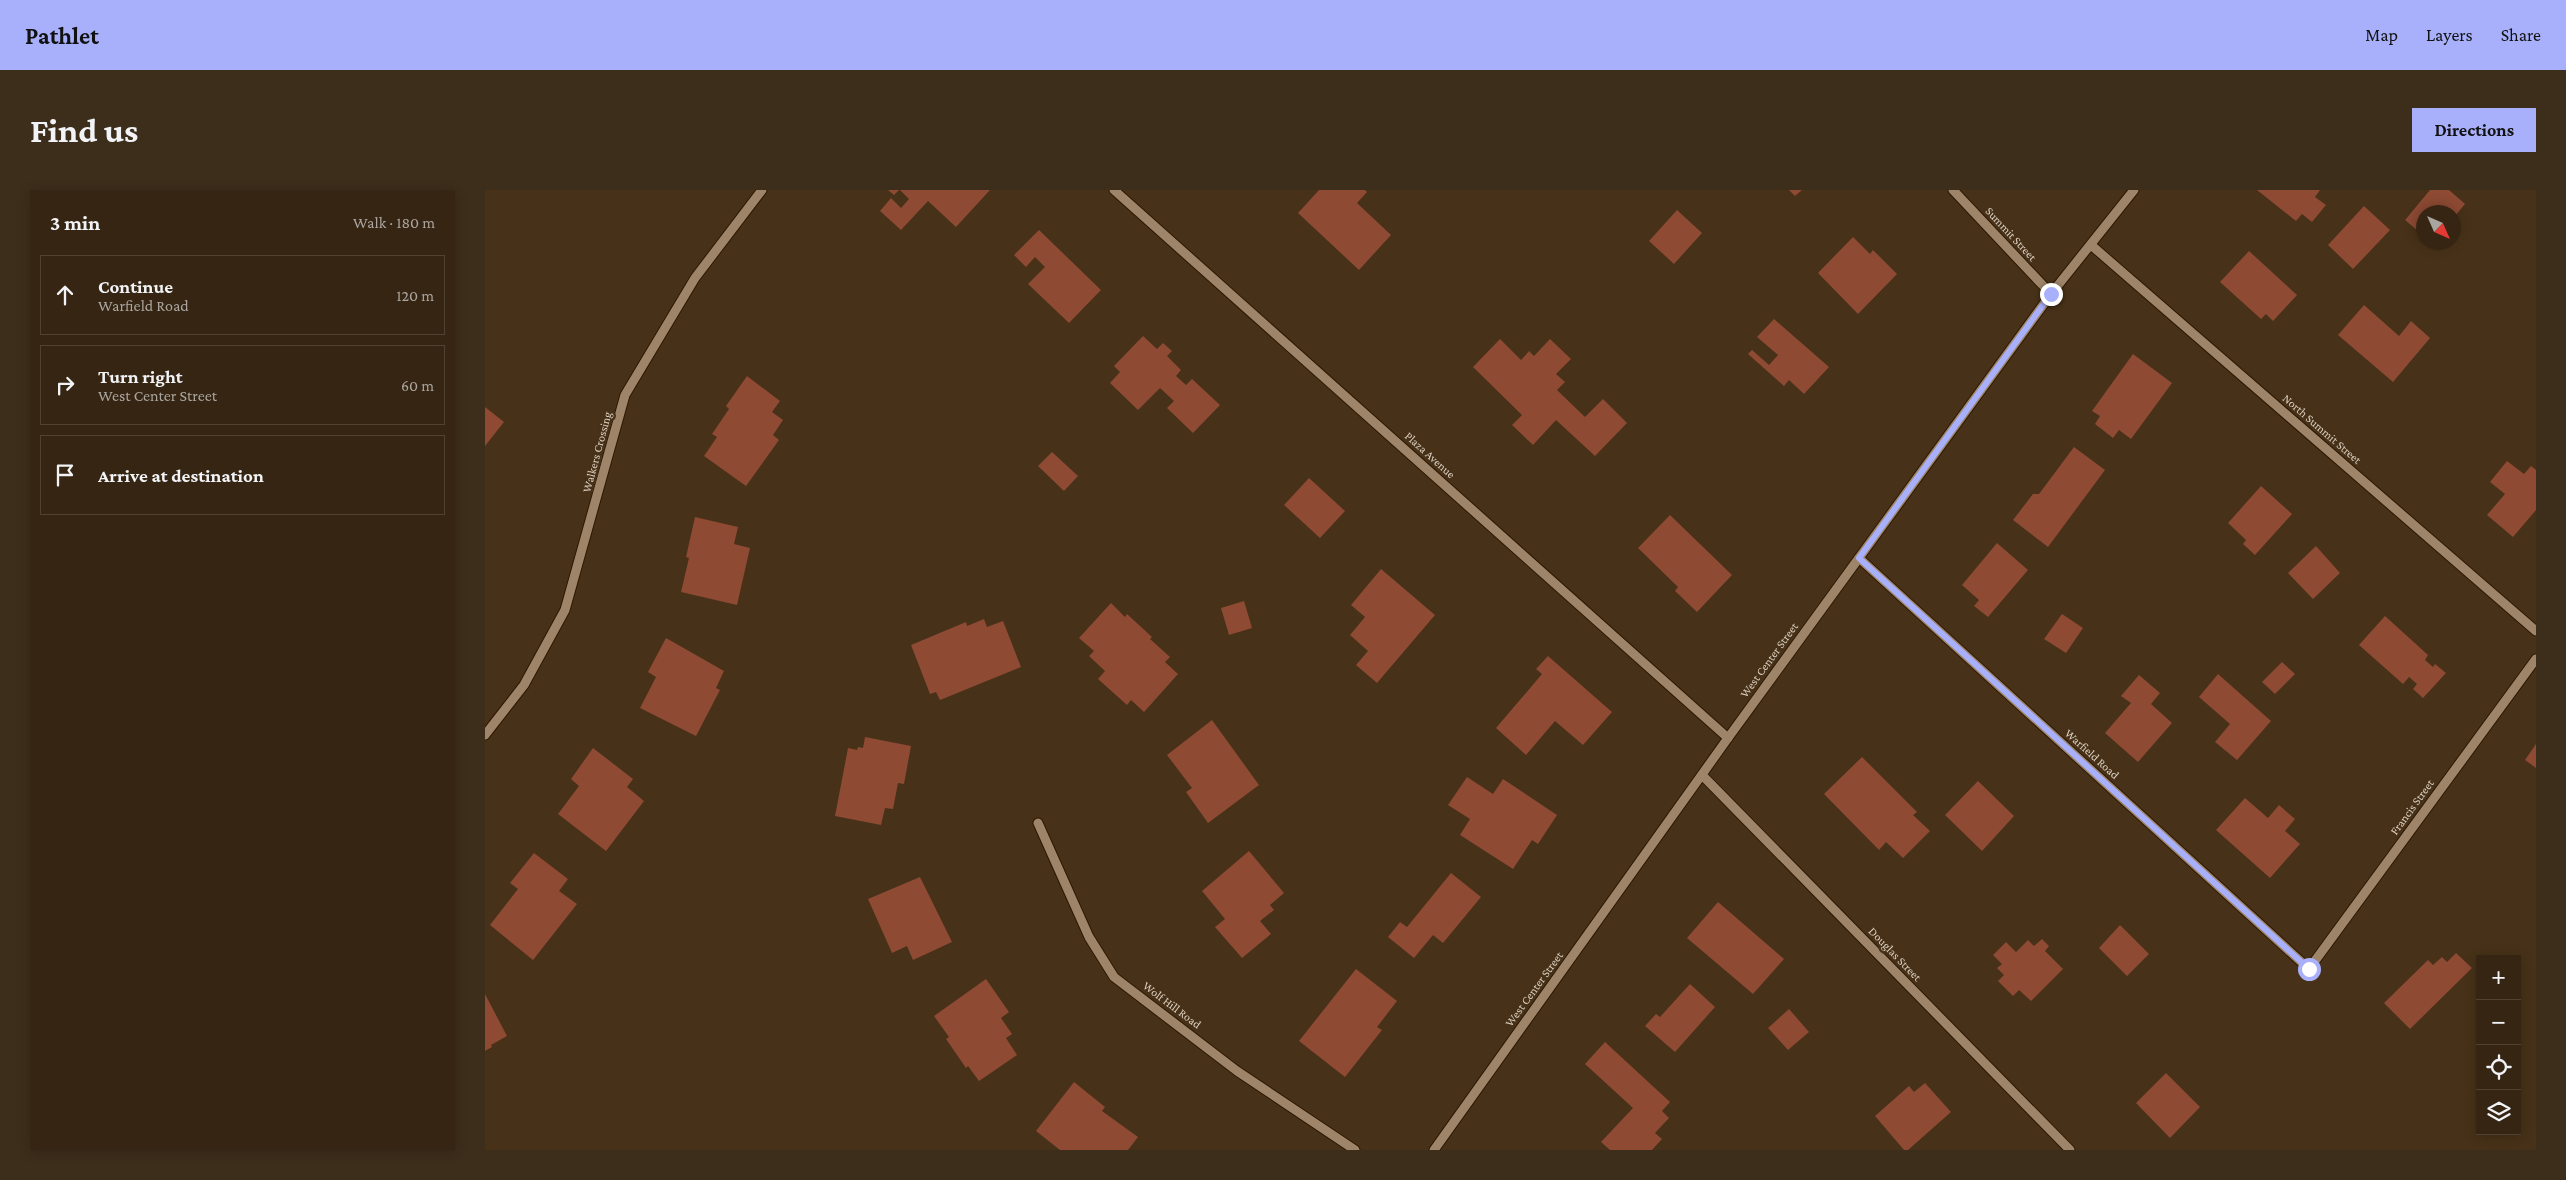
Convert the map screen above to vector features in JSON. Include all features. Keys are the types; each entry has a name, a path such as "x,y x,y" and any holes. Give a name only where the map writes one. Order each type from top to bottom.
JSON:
{"street":[{"name":"Walkers Crossing","path":"485,735 524,685 565,610 625,396 695,278 762,190"},
{"name":"Plaza Avenue","path":"1115,190 1728,738"},
{"name":"Summit Street","path":"1953,190 2051,294"},
{"name":"West Center Street","path":"1434,1150 1728,738 2051,294 2134,190"},
{"name":"North Summit Street","path":"2091,246 2536,631"},
{"name":"Warfield Road","path":"1859,558 2309,969"},
{"name":"Francis Street","path":"2309,969 2536,660"},
{"name":"Douglas Street","path":"1702,775 2070,1150"},
{"name":"Wolf Hill Road","path":"1038,823 1089,937 1114,977 1237,1071 1355,1150"}],"building":[{"path":"888,190 899,190 894,195"},
{"path":"900,190 990,190 956,227 928,201 901,230 880,211 891,198 901,208 909,199"},
{"path":"1319,190 1365,190 1367,192 1357,203 1391,235 1359,270 1298,213"},
{"path":"1789,190 1802,190 1795,196"},
{"path":"2257,190 2320,190 2315,197 2326,205 2312,222 2302,214 2296,221"},
{"path":"2430,190 2449,190 2465,204 2461,209 2461,205 2418,205"},
{"path":"2364,206 2390,230 2353,269 2328,245"},
{"path":"2416,207 2416,229 2405,220"},
{"path":"1677,210 1702,233 1674,264 1649,241"},
{"path":"1039,230 1101,290 1069,323 1028,284 1045,267 1035,257 1026,267 1014,255"},
{"path":"1853,237 1870,254 1873,250 1897,274 1858,314 1818,273"},
{"path":"2249,251 2297,295 2273,321 2266,314 2261,319 2220,282"},
{"path":"2364,305 2399,336 2411,321 2430,338 2393,382 2338,335"},
{"path":"1774,319 1829,367 1804,394 1789,380 1784,386 1748,354 1752,350 1769,365 1778,355 1757,337"},
{"path":"1143,336 1157,349 1163,343 1172,351 1167,356 1181,370 1176,376 1186,385 1192,379 1220,405 1193,433 1167,408 1174,401 1160,388 1138,410 1110,383 1120,372 1114,366"},
{"path":"1500,339 1521,360 1529,351 1534,356 1550,339 1571,359 1556,374 1565,382 1557,390 1585,417 1603,399 1627,423 1595,456 1556,420 1533,445 1512,425 1522,415 1473,367"},
{"path":"2133,354 2172,383 2131,439 2119,430 2113,438 2095,424 2100,416 2092,411"},
{"path":"747,376 780,401 772,412 783,420 773,435 779,440 746,486 704,456 717,437 712,434 729,409 726,406"},
{"path":"485,407 504,422 485,446"},
{"path":"2074,447 2105,470 2048,547 2013,520 2033,494 2039,494"},
{"path":"1052,452 1078,476 1064,491 1038,466"},
{"path":"2507,461 2524,474 2531,466 2536,470 2536,510 2513,537 2487,515 2505,494 2490,482"},
{"path":"1309,478 1345,511 1320,538 1284,505"},
{"path":"2261,486 2292,514 2255,555 2243,544 2246,540 2228,523"},
{"path":"1670,515 1732,575 1697,612 1675,591 1678,587 1638,548"},
{"path":"695,517 738,527 734,544 750,548 737,605 681,592 689,558 686,557"},
{"path":"1997,543 2028,570 1988,617 1974,606 1979,600 1962,585"},
{"path":"2316,546 2340,573 2313,599 2288,573"},
{"path":"1381,569 1435,615 1377,683 1356,665 1368,651 1350,635 1365,617 1351,605"},
{"path":"1244,601 1252,628 1229,635 1221,608"},
{"path":"1111,603 1125,617 1127,614 1152,637 1150,639 1170,657 1165,662 1178,674 1144,712 1131,700 1127,705 1098,679 1105,671 1089,656 1094,651 1079,638"},
{"path":"2062,614 2083,628 2066,653 2044,639"},
{"path":"2385,616 2428,655 2425,660 2433,667 2435,664 2446,673 2423,698 2413,689 2417,684 2409,677 2403,684 2359,645"},
{"path":"984,619 987,627 1003,621 1021,667 940,700 936,692 930,694 911,645 966,622 967,626"},
{"path":"666,638 724,671 716,688 720,690 696,736 640,708 656,677 648,672"},
{"path":"1548,656 1612,712 1583,745 1555,721 1526,755 1496,728 1542,674 1536,669"},
{"path":"2282,662 2295,674 2275,694 2262,682"},
{"path":"2218,674 2271,721 2237,760 2215,742 2230,724 2199,697"},
{"path":"2139,675 2160,693 2151,704 2172,723 2138,762 2105,733 2131,703 2121,696"},
{"path":"1212,720 1259,785 1208,823 1186,792 1192,788 1167,755"},
{"path":"865,737 911,746 904,784 898,783 893,809 885,808 881,825 835,816 848,748 857,750 858,747 863,748"},
{"path":"2536,744 2536,768 2525,760"},
{"path":"593,748 633,779 627,787 644,801 606,851 558,814 579,786 571,779"},
{"path":"1862,757 1917,812 1913,815 1930,831 1903,858 1886,842 1879,850 1824,794"},
{"path":"1467,777 1493,794 1503,779 1557,815 1538,844 1532,840 1513,869 1460,835 1470,819 1448,805"},
{"path":"1978,781 2014,816 1982,851 1945,815"},
{"path":"2245,798 2268,818 2279,805 2295,819 2285,831 2300,844 2270,878 2216,830"},
{"path":"1249,851 1284,893 1270,905 1274,910 1260,921 1271,934 1242,958 1215,927 1225,919 1202,891"},
{"path":"534,853 568,879 559,891 577,904 533,960 490,925 518,889 510,883"},
{"path":"1451,873 1481,897 1443,943 1433,935 1414,958 1388,937 1400,922 1407,927"},
{"path":"920,877 952,942 913,960 907,946 892,953 868,899"},
{"path":"1718,902 1784,959 1753,994 1687,938"},
{"path":"2120,925 2149,954 2127,976 2099,948"},
{"path":"2042,939 2049,946 2045,951 2063,969 2031,1001 2019,990 2013,996 1998,981 2004,975 1997,968 2002,964 1993,955 2006,942 2016,952 2028,940 2034,946"},
{"path":"2456,953 2472,968 2410,1029 2384,1003 2428,960 2433,965 2442,957 2447,962"},
{"path":"1356,969 1397,1001 1377,1027 1382,1030 1345,1077 1299,1041"},
{"path":"986,979 1009,1012 1001,1018 1012,1034 1006,1038 1017,1055 979,1081 968,1066 966,1068 946,1039 949,1037 934,1016"},
{"path":"1690,984 1715,1007 1675,1052 1645,1026 1656,1014 1660,1017"},
{"path":"485,994 507,1036 491,1045 492,1047 485,1051"},
{"path":"1789,1009 1809,1032 1788,1050 1768,1028"},
{"path":"1605,1042 1670,1102 1662,1111 1669,1118 1655,1133 1662,1139 1652,1150 1610,1150 1601,1142 1633,1108 1585,1064"},
{"path":"2166,1073 2200,1107 2170,1138 2136,1103"},
{"path":"1074,1082 1105,1107 1102,1111 1138,1137 1128,1150 1060,1150 1036,1131"},
{"path":"1925,1083 1951,1112 1908,1150 1904,1150 1875,1116 1909,1086 1914,1092"}],"route":[{"path":"2051,294 1859,558 2309,969"}]}
